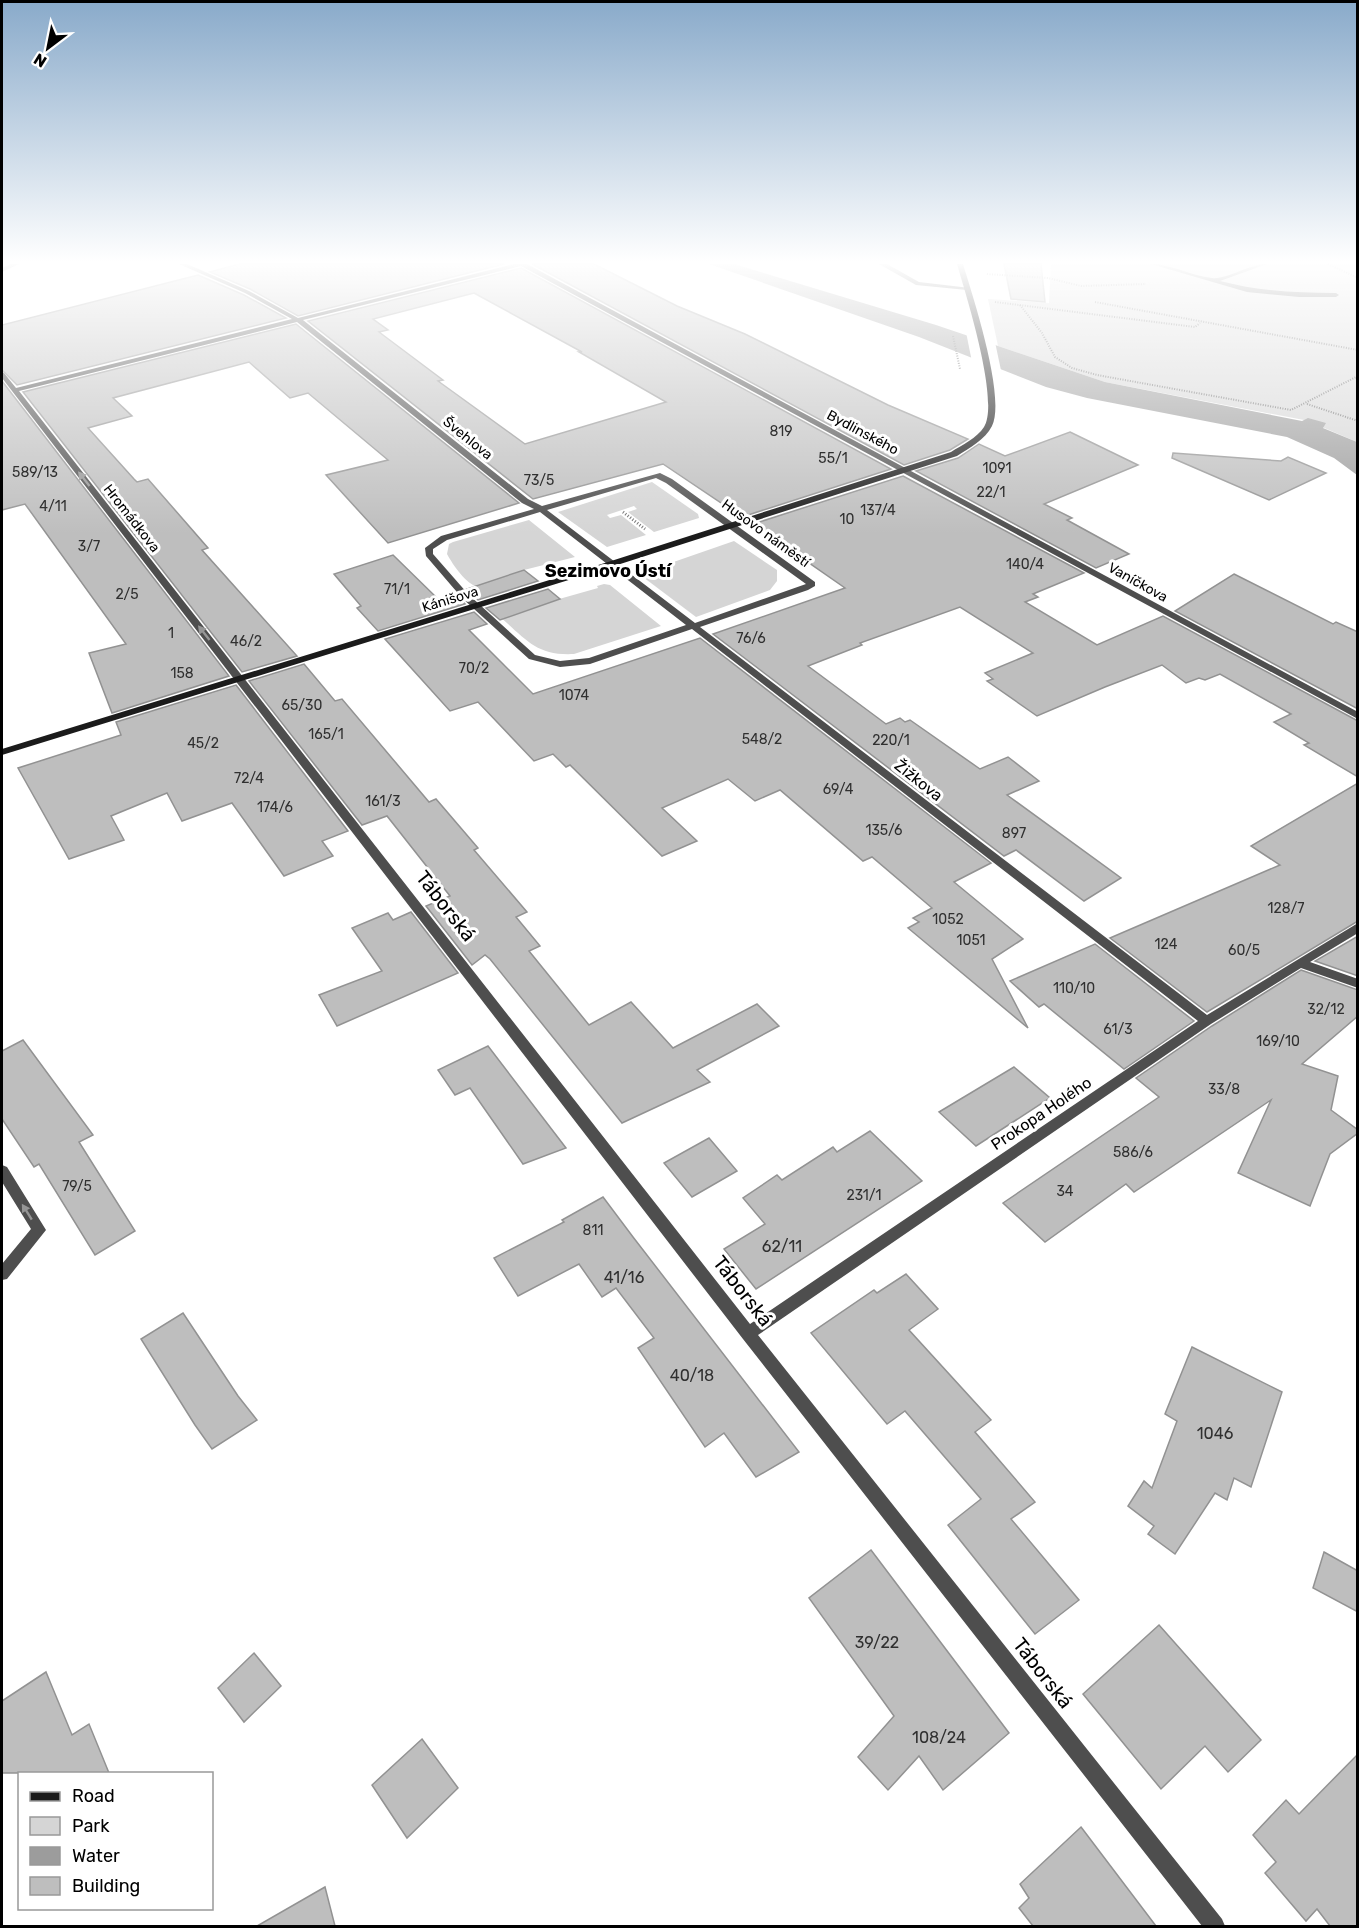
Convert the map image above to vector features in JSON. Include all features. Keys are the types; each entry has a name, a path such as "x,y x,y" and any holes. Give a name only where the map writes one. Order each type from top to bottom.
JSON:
{"street":[{"path":"15,390 161,354"},
{"name":"Švehlova","path":"341,354 525,501 541,510 611,564"},
{"name":"Bydlinského","path":"689,354 906,471"},
{"name":"Kánišova","path":"2,752 611,564 954,454 982,434 989,426 994,411 983,354"},
{"name":"Hromádkova","path":"2,374 240,679"},
{"name":"Vaníčkova","path":"906,471 1358,716"},
{"name":"Husovo náměstí","path":"657,475 665,478 732,525 812,584 590,661 560,664 532,657 465,596 429,554 429,548 444,538 657,475"},
{"name":"Žižkova","path":"611,564 1207,1021"},
{"name":"Táborská","path":"240,679 748,1334 1215,1926"},
{"name":"Prokopa Holého","path":"748,1334 1207,1021 1358,927"},
{"path":"1299,963 1358,984"},
{"path":"2,1171 39,1230 2,1274"}],"path":[{"path":"957,354 962,377"},
{"path":"1052,354 1060,363 1074,369 1291,410 1307,404 1314,398 1358,376"},
{"path":"1307,404 1358,421"},
{"path":"623,512 645,530"}],"green space":[{"path":"1022,354 1357,354 1357,442 1322,427 1325,424 1105,382"},
{"path":"652,482 698,514 699,518 654,532 628,512 637,509 634,506 607,515 610,518 621,515 646,535 607,547 558,512"},
{"path":"529,520 575,557 524,570 478,587 464,578 447,554 449,544 453,542"},
{"path":"734,541 777,570 777,581 770,590 696,617 639,574"},
{"path":"610,585 661,626 574,654 561,654 532,644 499,616 598,588 597,586"}],"water":[{"path":"962,354 1022,354 1105,382 1302,421 1308,418 1326,423 1323,428 1357,442 1357,475 1334,458 1287,437 1087,398 1046,387"}],"pier":[{"path":"970,354 998,354 1002,375 972,362"}],"building":[{"path":"2,354 142,354 17,385 2,370"},
{"path":"176,354 333,354 519,503 388,543 326,475 388,460 308,393 290,398 249,362 113,398 132,416 88,428 137,482 148,479 208,548 202,550 297,656 242,672 23,392"},
{"path":"350,354 408,354 443,380 438,381 525,444 666,402 582,354 679,354 891,469 742,517 663,464 533,499"},
{"path":"699,354 785,354 888,405 968,439 950,450 904,465"},
{"path":"2,381 229,676 112,713 89,653 126,644 25,504 2,510"},
{"path":"1070,432 1138,465 1044,504 1072,518 1067,520 1129,554 1096,568 916,471 958,458 979,444 1005,456"},
{"path":"1173,453 1281,461 1288,457 1326,473 1269,500 1172,458"},
{"path":"903,476 1084,573 1033,594 1038,597 1025,602 1097,645 1163,616 1358,721 1358,777 1304,745 1309,743 1274,722 1291,714 1220,674 1205,680 1199,678 1186,683 1162,665 1037,716 987,681 993,679 985,673 1033,653 960,607 860,643 862,645 808,666 886,724 900,718 905,722 910,720 980,769 1008,757 1039,781 1007,795 1121,878 1084,901 1016,850 1004,856 713,634 845,588 753,524"},
{"path":"393,555 438,599 455,593 465,604 378,631 357,608 361,606 334,574"},
{"path":"524,570 538,581 478,600 467,589"},
{"path":"1234,574 1333,624 1336,622 1358,632 1358,709 1175,611"},
{"path":"548,589 560,599 500,620 486,608"},
{"path":"474,612 487,624 469,630 533,694 700,638 991,863 954,882 1023,939 992,959 1028,1028 908,928 919,922 913,918 932,908 872,857 863,861 780,790 755,801 728,779 662,808 697,841 662,856 570,765 566,767 553,754 534,761 478,702 450,711 385,639"},
{"path":"304,664 335,701 342,699 429,802 436,799 478,848 474,850 527,912 516,917 540,946 529,951 589,1025 631,1002 673,1048 757,1004 779,1026 697,1070 710,1082 622,1123 490,959 485,955 472,965 426,906 450,896 387,816 362,825 249,681"},
{"path":"236,685 348,831 322,841 333,856 284,876 232,803 182,821 167,793 111,816 124,840 69,859 18,768 121,735 116,722"},
{"path":"1358,783 1358,921 1207,1012 1110,938 1280,865 1251,846"},
{"path":"411,912 458,973 337,1026 319,995 382,971 352,928 388,913 393,920"},
{"path":"1358,936 1358,976 1315,961"},
{"path":"1095,944 1194,1021 1124,1069 1044,1004 1039,1007 1010,981"},
{"path":"1301,970 1358,990 1358,1016 1302,1064 1338,1076 1331,1110 1358,1130 1358,1133 1330,1154 1310,1206 1238,1173 1271,1100 1134,1192 1126,1184 1045,1242 1003,1203 1159,1097 1136,1078 1212,1026"},
{"path":"23,1040 93,1135 79,1142 135,1231 95,1255 39,1164 34,1167 2,1119 2,1051"},
{"path":"488,1046 566,1148 523,1164 470,1088 455,1095 438,1070"},
{"path":"1014,1067 1050,1098 976,1146 939,1112"},
{"path":"870,1131 922,1181 756,1289 724,1249 765,1224 743,1198 777,1175 782,1180 833,1147 837,1152"},
{"path":"709,1138 737,1171 692,1197 664,1163"},
{"path":"603,1197 799,1452 756,1477 724,1433 705,1447 638,1348 654,1338 616,1288 602,1297 579,1264 518,1296 494,1258 564,1222 562,1220"},
{"path":"906,1274 938,1309 909,1330 991,1420 975,1432 1035,1502 1011,1519 1079,1600 1035,1634 948,1525 981,1499 905,1411 887,1424 811,1333 874,1290 877,1293"},
{"path":"183,1313 238,1396 257,1420 212,1449 141,1339"},
{"path":"1192,1347 1282,1392 1251,1487 1234,1478 1227,1500 1215,1493 1175,1554 1148,1534 1154,1526 1128,1506 1144,1481 1152,1488 1177,1421 1165,1414"},
{"path":"871,1550 1009,1733 943,1790 919,1756 888,1790 858,1757 894,1716 809,1598"},
{"path":"1324,1552 1358,1571 1358,1612 1313,1588"},
{"path":"1159,1625 1261,1740 1228,1772 1205,1746 1161,1789 1083,1694"},
{"path":"254,1653 281,1686 244,1722 218,1688"},
{"path":"46,1672 72,1735 89,1724 109,1772 2,1773 2,1701"},
{"path":"422,1739 458,1788 407,1838 372,1785"},
{"path":"1358,1754 1358,1926 1330,1926 1317,1909 1306,1921 1265,1873 1276,1862 1253,1835 1286,1800 1299,1814"},
{"path":"1081,1827 1156,1926 1033,1926 1019,1908 1029,1898 1020,1884"},
{"path":"325,1887 335,1926 257,1926"}],"district":[{"name":"Sezimovo Ústí","path":"608,571"}]}
